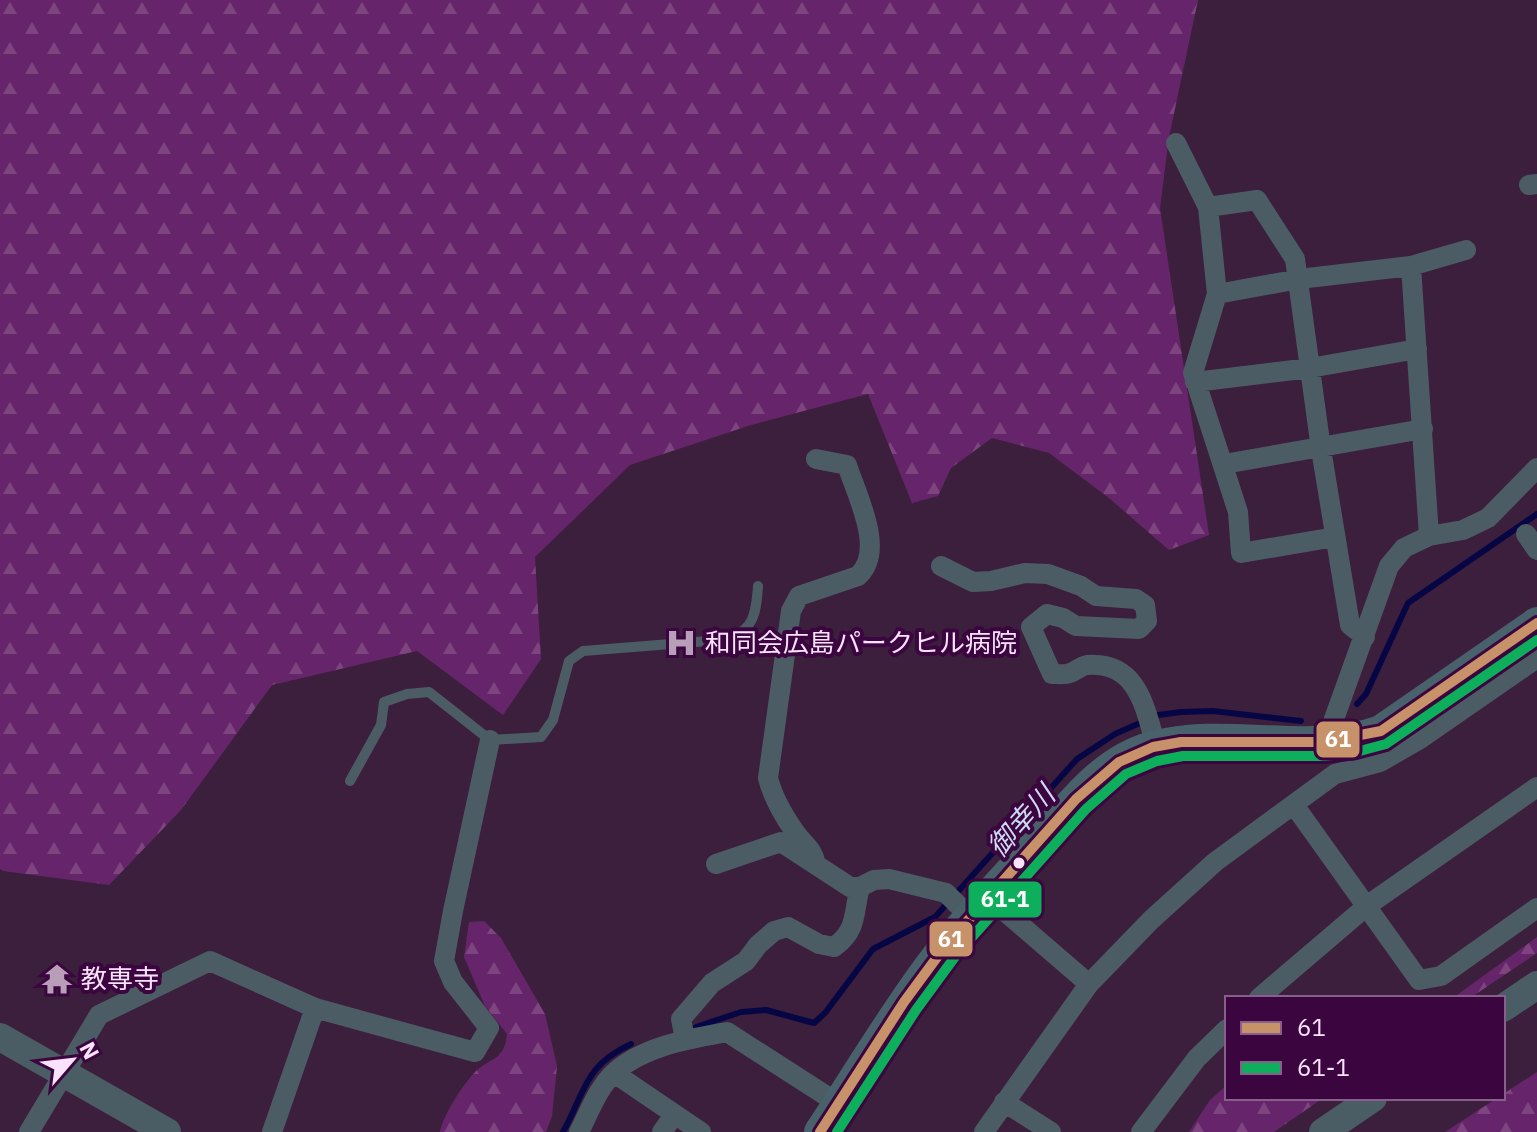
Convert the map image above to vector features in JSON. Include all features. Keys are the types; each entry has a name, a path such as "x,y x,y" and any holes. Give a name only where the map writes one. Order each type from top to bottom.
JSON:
{"main road":[{"path":"820,1132 932,963 978,906 1098,776 1133,755 1156,746 1199,738 1330,743 1356,740 1394,725 1537,623"}],"street":[{"path":"1176,143 1208,207 1217,294 1193,373 1238,512 1241,553 1335,537"},
{"path":"1208,207 1257,200 1295,259 1321,449 1350,625 1365,637"},
{"path":"1217,294 1299,279 1411,266 1466,250"},
{"path":"1411,266 1429,536"},
{"path":"1195,382 1310,368 1417,349"},
{"path":"1224,464 1423,429"},
{"path":"816,459 847,465 870,538 870,557 865,570 858,576 799,596 791,611 768,778 773,797 797,835 813,851 816,864"},
{"path":"1330,743 1334,719 1389,566 1404,548 1429,536 1463,530 1488,518 1537,468"},
{"path":"941,566 973,582 1025,573 1048,574 1081,586 1096,596 1136,599 1145,605 1147,621 1139,629 1076,626 1063,618 1047,614 1031,627 1052,674 1069,674 1085,665 1115,670 1130,678 1143,705 1156,746"},
{"path":"984,1132 1089,984 1151,920 1215,862 1335,774 1380,762 1420,739 1537,658"},
{"path":"29,1132 99,1015 210,961 315,1008 475,1052 489,1028 453,982 444,961 490,740"},
{"path":"1261,996 1368,905 1537,787"},
{"path":"1294,805 1419,980 1441,976 1537,908"},
{"path":"716,864 781,842 850,887 889,879 946,893 978,906 1089,984"},
{"path":"685,1039 681,1019 712,983 746,961 774,931 788,927 819,944 834,947 845,940 854,925 860,887"},
{"path":"1505,1007 1537,985"},
{"path":"272,1132 315,1008"},
{"path":"1141,1132 1197,1058 1225,1031"},
{"path":"579,1132 601,1090 614,1073 640,1056 685,1039 727,1032 839,1104"},
{"path":"0,1037 167,1132"},
{"path":"614,1073 668,1123 701,1132"},
{"path":"1323,1132 1370,1100"},
{"path":"1004,1102 1051,1132"}],"lane":[{"path":"350,781 381,725 384,702 407,694 429,692 490,740 541,737 553,720 569,661 583,651 736,637 748,627 756,612 758,586"}],"green space":[{"path":"0,0 1198,0 1169,137 1160,208 1209,535 1169,550 1109,498 1049,453 992,438 951,468 938,496 912,503 868,394 751,425 630,465 535,557 541,659 503,715 417,651 272,685 181,810 109,885 3,871 0,869"},
{"path":"484,921 501,938 545,1014 557,1066 552,1116 546,1132 440,1132 450,1108 466,1083 476,1071 500,1054 506,1043 507,1034 485,1006 464,957 469,922"},
{"path":"1537,937 1537,953 1473,996 1456,996"},
{"path":"1537,1072 1537,1132 1445,1132 1494,1100 1505,1100 1505,1093"},
{"path":"1225,1087 1225,1100 1320,1100 1274,1132 1189,1132 1210,1100"}],"waterway":[{"name":"御幸川","path":"1357,704 1366,694 1408,603 1537,514"},
{"name":"御幸川","path":"696,1027 741,1012 766,1010 814,1023 873,949 935,917 1077,759 1115,734 1158,715 1181,712 1213,711 1301,721"},
{"name":"御幸川","path":"563,1132 595,1070 631,1044"}],"transit line":[{"name":"61","path":"820,1132 904,1002 946,945 1076,799 1119,762 1153,747 1181,742 1324,742 1381,731 1537,623"},
{"name":"61-1","path":"837,1132 916,1010 957,954 1086,809 1126,774 1157,761 1183,756 1325,756 1386,744 1537,640"}],"place":[{"name":"和同会広島パークヒル病院","path":"681,643"},
{"name":"教専寺","path":"57,979"}]}
